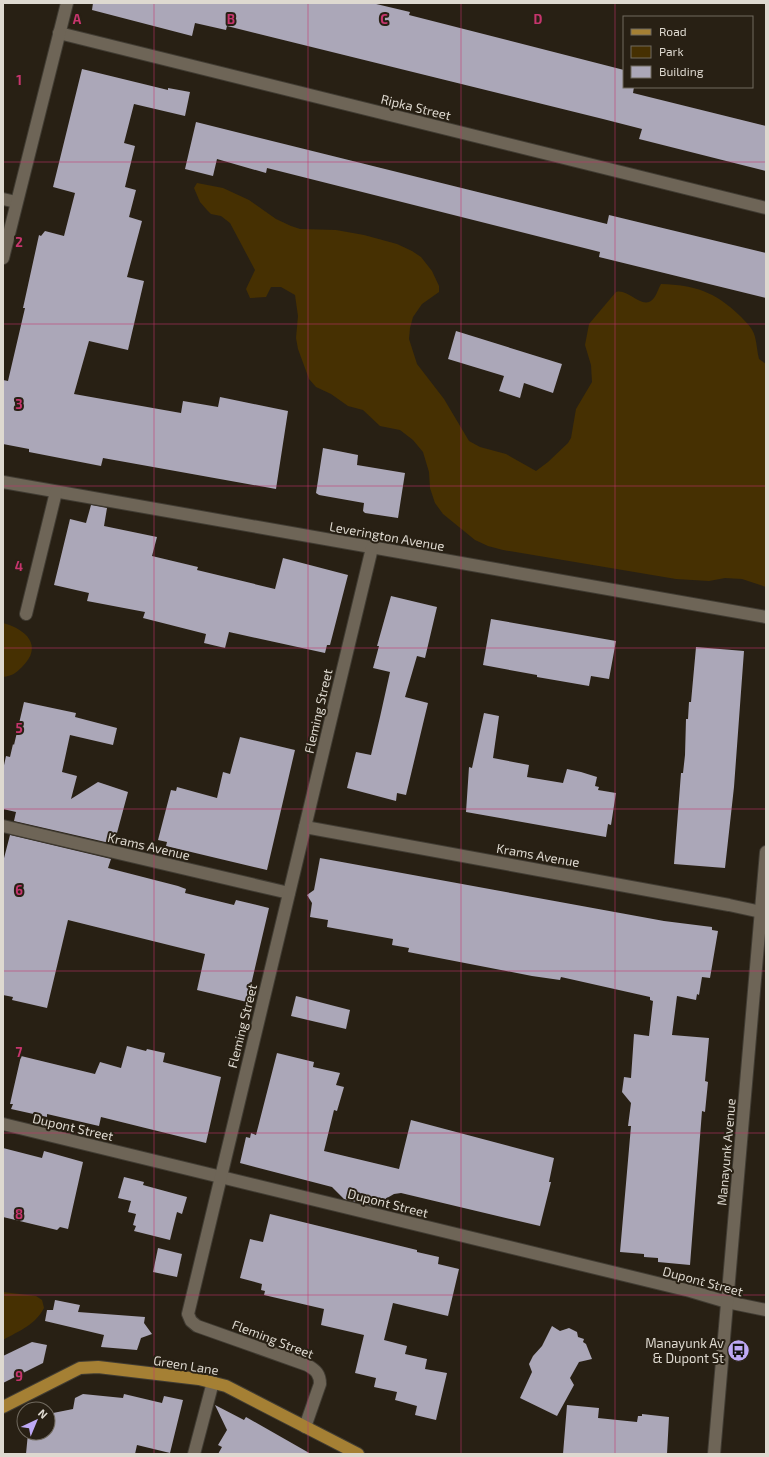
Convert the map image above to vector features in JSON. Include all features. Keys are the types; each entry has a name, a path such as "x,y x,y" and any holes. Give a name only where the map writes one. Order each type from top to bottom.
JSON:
{"main road":[{"name":"Green Lane","path":"3,1407 80,1368 98,1367 199,1379 226,1386 358,1454"}],"street":[{"path":"3,258 66,3"},
{"name":"Ripka Street","path":"60,32 766,208"},
{"path":"3,199 16,202"},
{"name":"Leverington Avenue","path":"3,482 766,617"},
{"path":"26,614 56,492"},
{"name":"Fleming Street","path":"306,1427 320,1384 320,1377 315,1370 307,1365 197,1326 188,1314 372,548"},
{"name":"Krams Avenue","path":"3,826 289,893"},
{"name":"Krams Avenue","path":"305,827 722,903 763,913"},
{"name":"Manayunk Avenue","path":"714,1454 763,913 766,852"},
{"name":"Dupont Street","path":"3,1124 690,1291 727,1302 766,1310"},
{"path":"194,1454 213,1382"}],"green space":[{"path":"197,183 223,188 249,200 276,219 300,229 336,230 364,235 397,244 421,257 432,271 439,286 439,292 422,304 413,317 409,339 417,364 444,399 469,441 480,447 506,454 536,471 548,462 568,443 571,438 576,409 592,382 591,365 585,345 589,324 616,292 626,293 641,301 650,302 656,295 661,284 684,286 713,295 730,307 751,328 755,337 759,359 766,364 766,587 742,579 725,578 709,581 676,579 503,550 488,546 475,540 443,514 435,503 430,488 429,472 423,452 413,440 400,430 380,426 363,410 348,406 331,394 316,387 309,379 298,349 296,338 298,316 295,295 281,287 271,287 266,297 250,298 246,289 255,270 230,223 221,216 211,214 200,202 194,188"},
{"path":"3,623 19,629 25,634 32,645 32,652 18,671 9,676 3,677"},
{"path":"3,1292 36,1296 42,1300 44,1308 31,1323 3,1340"}],"building":[{"path":"93,3 372,3 410,12 409,15 623,70 623,88 634,88 633,93 766,126 766,171 639,139 642,129 227,26 226,30 195,23 192,36 92,10"},
{"path":"82,69 168,90 168,88 190,92 185,116 134,104 124,143 135,146 125,187 136,190 129,217 142,221 127,277 144,281 128,350 89,341 74,394 181,413 183,401 218,407 220,397 288,411 276,489 103,458 101,466 29,452 29,449 3,444 3,380 8,381 25,308 23,308 39,235 41,236 45,231 64,236 75,193 53,187"},
{"path":"196,122 607,224 609,215 766,253 766,298 599,257 600,252 267,168 266,173 217,159 213,176 185,169"},
{"path":"456,331 562,364 553,393 524,383 520,398 499,391 504,376 448,359"},
{"path":"323,448 358,455 357,465 405,473 398,518 365,513 363,511 364,503 319,495 316,493"},
{"path":"91,505 107,508 104,526 157,537 152,556 198,567 197,570 275,589 283,558 348,575 330,645 327,645 325,653 229,632 225,648 204,643 206,634 143,618 145,612 87,601 89,593 54,585 70,519 86,523"},
{"path":"391,596 437,607 425,658 417,656 405,697 428,703 406,795 397,793 396,801 347,788 356,752 371,755 380,717 390,672 373,668 379,646 377,646"},
{"path":"491,619 616,641 609,679 591,676 589,686 537,677 537,675 483,665"},
{"path":"696,647 744,651 734,787 725,868 674,864 681,773 683,773 685,755 686,719 688,719 689,702 691,702"},
{"path":"24,702 76,713 75,717 117,728 113,745 70,735 62,772 77,776 71,799 98,782 128,792 114,844 14,821 16,812 3,809 3,770 6,756 10,757 13,744 14,745"},
{"path":"484,713 499,716 493,758 529,765 527,777 563,783 567,769 581,772 597,777 595,786 599,787 598,790 616,793 611,825 608,824 606,837 466,812 469,767 472,768"},
{"path":"240,737 295,750 267,870 166,846 167,842 158,840 171,790 176,791 177,787 217,798 223,772 230,774"},
{"path":"10,835 111,859 108,868 178,886 186,889 185,893 234,905 236,900 269,908 247,1002 197,990 205,954 68,920 47,1008 12,1000 13,997 3,995 3,862"},
{"path":"320,858 664,921 712,927 712,930 718,931 710,978 702,977 699,995 697,994 696,1000 677,996 672,1035 709,1038 705,1081 708,1082 705,1112 702,1111 690,1265 658,1262 658,1258 644,1257 644,1254 620,1252 631,1126 628,1126 631,1103 622,1092 624,1077 631,1078 634,1034 649,1036 653,1001 650,1000 650,997 561,977 560,980 532,976 408,952 409,948 392,945 393,939 327,927 328,920 310,917 312,903 307,895 314,890"},
{"path":"296,996 350,1010 346,1029 291,1016"},
{"path":"127,1046 146,1051 147,1049 165,1053 163,1062 221,1077 206,1143 101,1117 99,1126 47,1114 47,1117 11,1109 13,1104 10,1104 21,1056 95,1074 100,1062 121,1068"},
{"path":"277,1053 314,1062 313,1067 340,1073 336,1085 344,1087 337,1111 334,1110 324,1151 399,1169 411,1120 554,1158 549,1182 551,1182 540,1226 401,1193 394,1194 373,1206 344,1199 332,1187 240,1163 246,1137 250,1138 251,1133 256,1135"},
{"path":"3,1148 42,1158 44,1151 83,1162 68,1229 60,1227 57,1230 3,1217"},
{"path":"124,1177 144,1182 143,1185 187,1197 182,1214 177,1212 170,1240 134,1231 136,1226 133,1225 136,1214 128,1212 131,1201 118,1198"},
{"path":"270,1214 417,1250 417,1252 439,1257 438,1264 459,1269 448,1316 393,1303 384,1340 407,1346 405,1354 427,1359 425,1369 447,1373 436,1420 415,1415 417,1406 395,1400 397,1392 374,1387 376,1378 355,1373 364,1335 321,1325 324,1309 264,1295 265,1291 261,1290 262,1284 240,1278 250,1239 263,1242"},
{"path":"158,1248 182,1254 177,1277 153,1272"},
{"path":"55,1300 80,1305 78,1312 145,1317 144,1323 152,1334 141,1338 137,1350 101,1347 104,1335 45,1321 47,1310 53,1310"},
{"path":"552,1326 560,1331 569,1328 577,1332 578,1337 584,1339 583,1342 586,1344 592,1359 579,1362 570,1378 574,1385 557,1416 520,1398 532,1372 529,1364 533,1356 542,1346"},
{"path":"32,1342 47,1345 43,1363 3,1383 3,1356"},
{"path":"83,1394 123,1398 124,1394 162,1403 164,1396 183,1400 170,1453 137,1445 135,1454 26,1454 27,1441 56,1441 56,1412 73,1409 75,1398"},
{"path":"215,1405 244,1420 246,1417 311,1454 218,1454 222,1447 218,1445 227,1430"},
{"path":"567,1405 599,1408 598,1418 637,1422 638,1416 642,1416 642,1414 669,1417 667,1454 563,1454"}],"place":[{"name":"Manayunk Av & Dupont St","path":"739,1350"}]}
